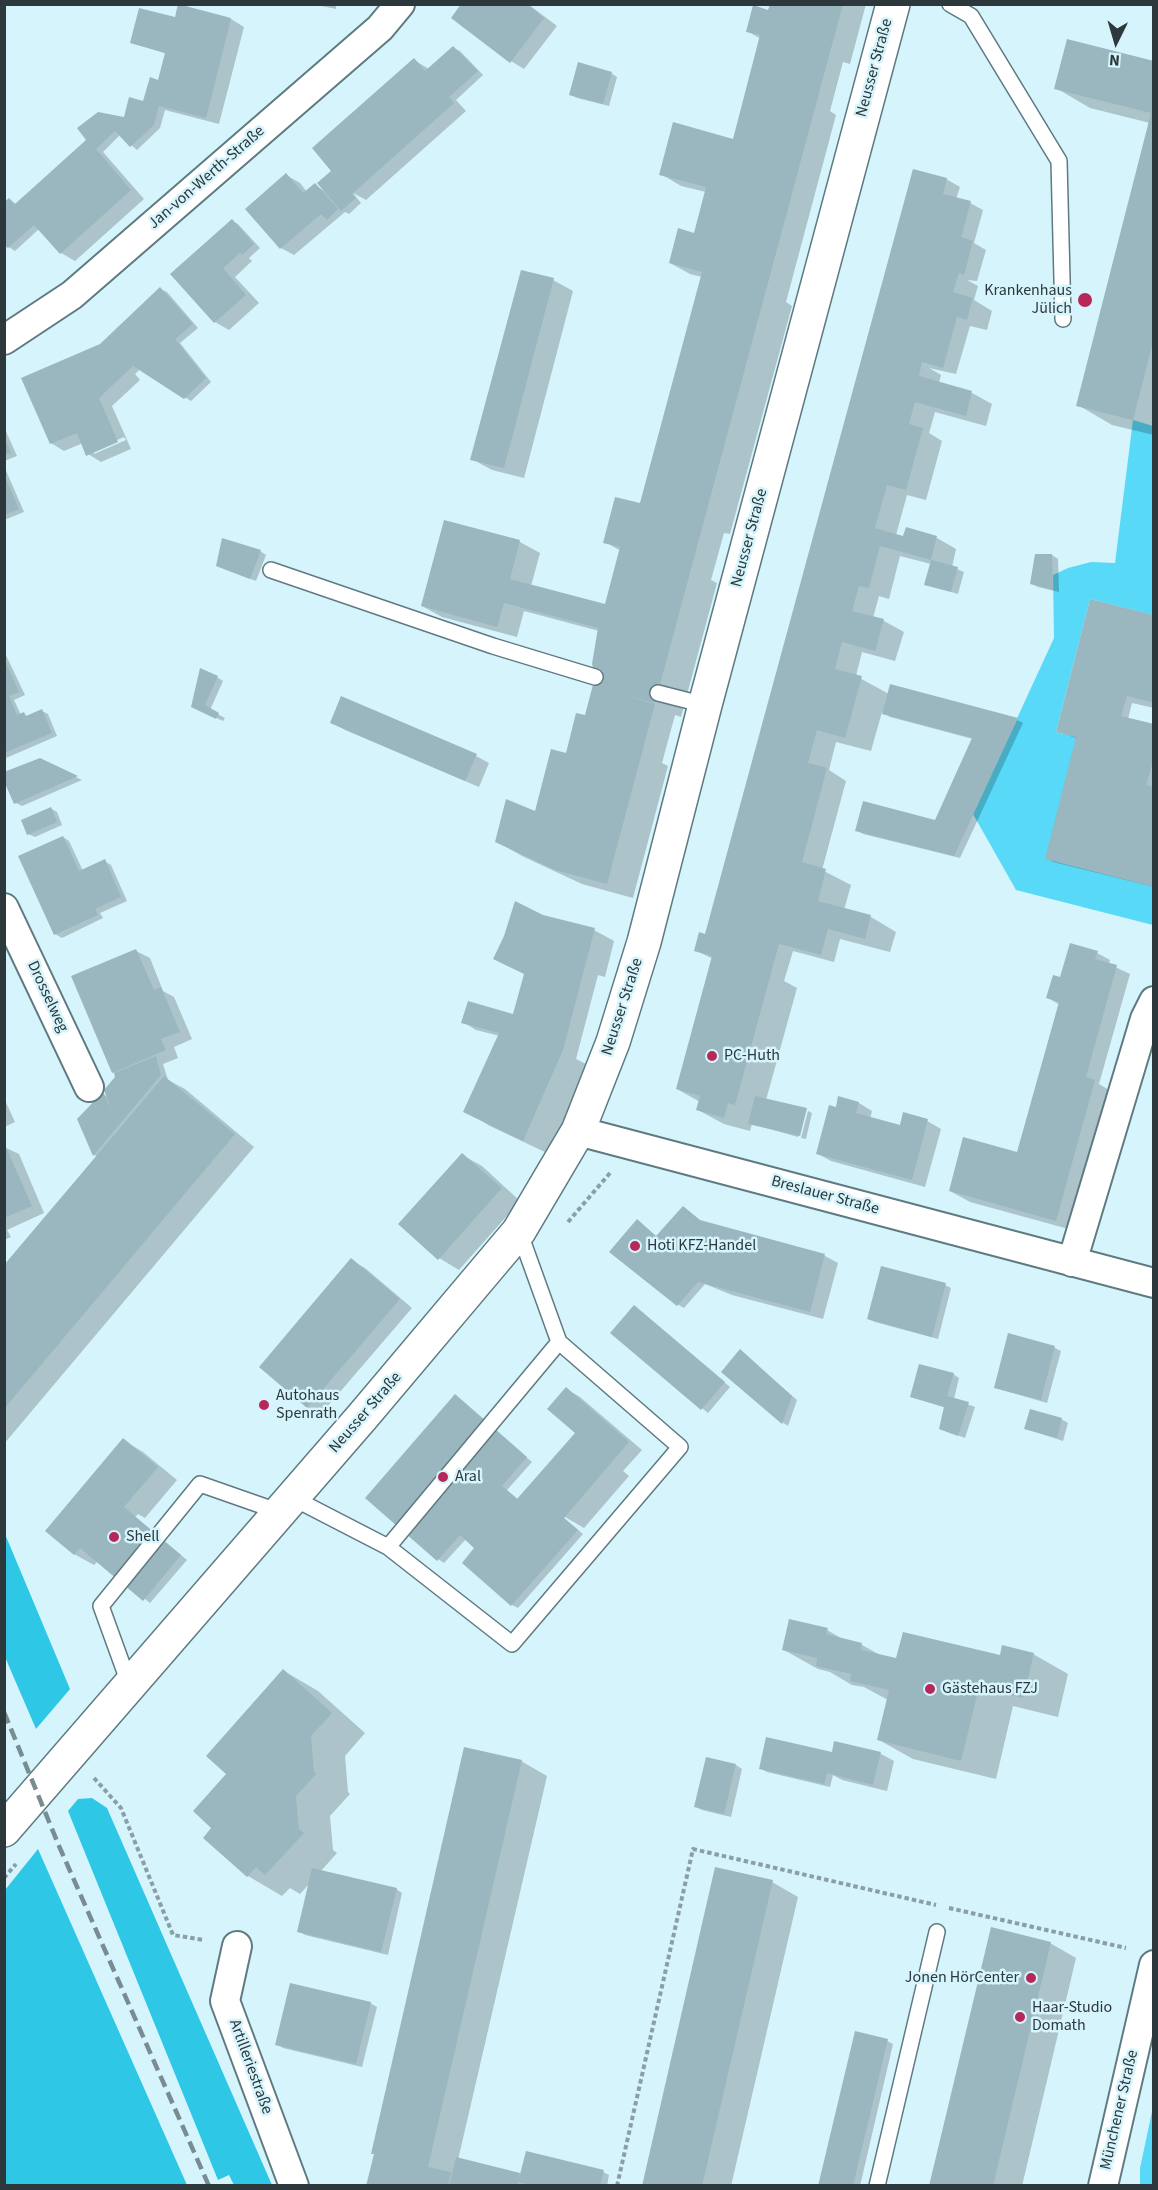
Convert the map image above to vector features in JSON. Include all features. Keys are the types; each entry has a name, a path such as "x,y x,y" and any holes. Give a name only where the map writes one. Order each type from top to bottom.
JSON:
{"main road":[{"name":"Neusser Straße","path":"4,1830 286,1505 519,1231 578,1131 613,1042 644,942 892,4"}],"street":[{"name":"Jan-von-Werth-Straße","path":"4,340 72,295 380,28 400,4"},
{"name":"Drosselweg","path":"4,908 89,1087"},
{"path":"1072,1262 1144,1019 1154,1001"},
{"name":"Breslauer Straße","path":"578,1131 1154,1283"},
{"name":"Artilleriestraße","path":"237,1946 225,2001 294,2186"},
{"name":"Münchener Straße","path":"1103,2186 1154,1965"}],"lane":[{"path":"950,4 971,16 1059,161 1062,319"},
{"path":"271,570 481,643 595,677"},
{"path":"658,693 705,705"},
{"path":"130,1686 100,1606 200,1484 286,1505 388,1547 512,1644 680,1447 559,1342 519,1231"},
{"path":"388,1547 559,1342"},
{"path":"877,2186 937,1932"}],"path":[{"path":"92,1775 121,1808 173,1935 237,1946"},
{"path":"617,2186 693,1849 1130,1949"}],"shaded area":[{"path":"1133,420 1153,426 1153,615 1090,599 1056,732 1076,737 1153,887 1153,925 1016,890 973,814 1054,638 1053,575 1091,562 1115,563"},
{"path":"5,1534 70,1689 36,1729 5,1657"},
{"path":"92,1798 107,1808 272,2185 234,2185 229,2175 218,2180 68,1811 78,1799"},
{"path":"38,1849 187,2185 5,2185 5,1890"},
{"path":"1153,2107 1153,2185 1140,2185 1140,2168"}],"building":[{"path":"178,4 231,18 206,118 159,106 154,125 130,147 115,131 96,149 131,190 60,254 34,225 8,248 4,245 4,202 9,198 15,204 86,140 77,128 98,112 124,117 129,97 143,101 150,77 158,80 165,53 130,43 139,8 175,17"},
{"path":"461,4 527,4 544,18 510,63 451,18"},
{"path":"770,4 843,4 655,703 623,695 655,704 607,884 555,870 495,842 506,799 535,811 551,749 566,753 576,713 585,715 595,677 592,664 598,628 504,603 497,627 421,606 444,520 520,540 510,579 605,604 620,547 603,543 615,497 640,503 702,272 669,263 678,228 694,233 706,187 659,175 673,122 733,139 760,35 746,32 753,5 768,10"},
{"path":"1067,39 1154,61 1154,338 1133,420 1076,406 1151,113 1054,89"},
{"path":"453,46 478,71 449,97 454,103 352,194 356,198 341,211 317,183 331,171 312,148 414,58 425,71"},
{"path":"578,62 612,72 603,104 569,95"},
{"path":"913,169 947,178 943,194 971,201 961,237 973,241 964,275 959,273 953,292 973,298 967,320 957,317 943,368 922,362 919,376 972,391 966,416 915,402 909,424 923,428 906,490 887,485 875,528 903,536 906,527 937,536 931,560 880,546 869,588 859,586 852,611 884,619 875,651 842,642 835,669 862,676 845,738 817,730 808,763 827,768 802,862 826,869 818,901 871,915 865,939 828,929 821,955 779,944 735,1105 728,1103 724,1118 696,1110 700,1096 676,1089 712,956 694,951 699,932 705,934"},
{"path":"286,173 303,193 315,183 338,209 327,220 321,214 280,249 245,209"},
{"path":"232,219 254,244 223,268 246,295 214,323 170,274"},
{"path":"521,270 554,278 504,468 470,460"},
{"path":"160,287 193,324 175,339 206,378 184,399 133,366 99,398 118,442 86,456 77,433 50,444 21,378 100,344"},
{"path":"4,437 11,453 4,455"},
{"path":"4,475 19,509 4,515"},
{"path":"222,538 261,550 250,579 216,566"},
{"path":"1035,554 1052,554 1053,590 1030,584"},
{"path":"931,560 958,567 951,592 924,585"},
{"path":"1090,599 1154,615 1154,703 1127,696 1121,716 1154,724 1154,758 1146,785 1154,787 1154,887 1045,859 1076,737 1056,732"},
{"path":"4,658 19,692 9,696 17,715 24,712 26,716 42,709 52,733 4,753"},
{"path":"200,668 218,676 205,705 219,713 216,719 191,707"},
{"path":"890,684 1018,718 954,856 855,831 863,801 935,820 972,738 882,714"},
{"path":"341,696 477,754 465,781 330,723"},
{"path":"40,758 78,776 14,804 4,781 4,772"},
{"path":"51,807 57,822 27,835 21,820"},
{"path":"63,836 79,871 105,859 121,897 95,909 98,915 54,935 18,856"},
{"path":"515,901 543,915 595,928 563,1050 523,1141 463,1112 499,1033 461,1023 468,1001 513,1014 524,974 493,959 504,936"},
{"path":"1070,943 1098,951 1095,959 1117,965 1086,1077 1095,1080 1056,1221 949,1191 963,1137 1017,1152 1059,1002 1046,998 1053,975 1060,977"},
{"path":"136,949 154,990 161,987 180,1032 161,1039 166,1050 112,1073 71,976"},
{"path":"156,1056 161,1075 93,1156 77,1119 103,1092 112,1112 104,1090 115,1077 114,1073"},
{"path":"164,1076 235,1134 4,1409 4,1265"},
{"path":"755,1096 807,1108 800,1136 748,1124"},
{"path":"838,1096 859,1102 856,1113 900,1125 903,1112 928,1119 912,1180 816,1154 829,1105 836,1107"},
{"path":"4,1143 32,1206 4,1218"},
{"path":"462,1153 502,1188 438,1260 398,1224"},
{"path":"683,1206 700,1220 825,1254 810,1312 698,1282 677,1306 609,1252 637,1219 656,1236"},
{"path":"351,1258 400,1299 307,1408 259,1367"},
{"path":"881,1266 946,1283 932,1337 867,1319"},
{"path":"634,1305 725,1382 701,1410 610,1333"},
{"path":"1008,1333 1055,1346 1041,1400 994,1388"},
{"path":"740,1349 792,1396 782,1424 721,1372"},
{"path":"919,1364 954,1373 947,1396 969,1402 958,1436 939,1429 944,1407 910,1397"},
{"path":"566,1387 629,1442 564,1518 578,1530 511,1606 462,1563 474,1548 460,1535 437,1561 365,1498 455,1394 527,1457 502,1486 517,1499 575,1433 547,1409"},
{"path":"1030,1409 1062,1418 1057,1438 1024,1429"},
{"path":"123,1438 158,1467 124,1507 181,1555 143,1601 80,1548 74,1555 45,1531"},
{"name":"Gästehaus FZJ","path":"789,1619 828,1628 826,1634 862,1643 861,1650 896,1658 903,1632 1000,1655 1002,1645 1034,1653 1023,1698 979,1687 961,1761 877,1740 889,1690 850,1681 851,1674 816,1666 817,1658 782,1650"},
{"path":"283,1669 332,1713 311,1736 316,1774 296,1796 299,1829 304,1833 265,1875 256,1867 247,1877 203,1838 211,1828 193,1811 226,1774 206,1756"},
{"path":"766,1737 832,1752 834,1741 881,1752 873,1785 827,1773 824,1784 759,1769"},
{"path":"464,1747 522,1760 428,2167 451,2172 448,2186 366,2186 374,2154 371,2154"},
{"path":"706,1757 736,1764 724,1814 694,1807"},
{"path":"715,1867 773,1880 702,2186 642,2186"},
{"path":"312,1868 397,1888 381,1952 297,1932"},
{"path":"991,1927 1051,1942 993,2186 929,2186"},
{"path":"290,1983 371,2002 356,2064 275,2045"},
{"path":"855,2031 888,2039 853,2186 818,2186"},
{"path":"526,2151 604,2170 600,2186 533,2186 518,2182"},
{"path":"456,2157 520,2173 517,2186 449,2186"}],"railway":[{"path":"4,1712 59,1846 209,2186"}],"place":[{"name":"Krankenhaus Jülich","path":"1085,300"},
{"name":"PC-Huth","path":"712,1056"},
{"name":"Hoti KFZ-Handel","path":"635,1246"},
{"name":"Autohaus Spenrath","path":"264,1405"},
{"name":"Aral","path":"443,1477"},
{"name":"Shell","path":"114,1537"},
{"name":"Gästehaus FZJ","path":"930,1689"},
{"name":"Jonen HörCenter","path":"1031,1978"},
{"name":"Haar-Studio Domath","path":"1020,2017"}]}
